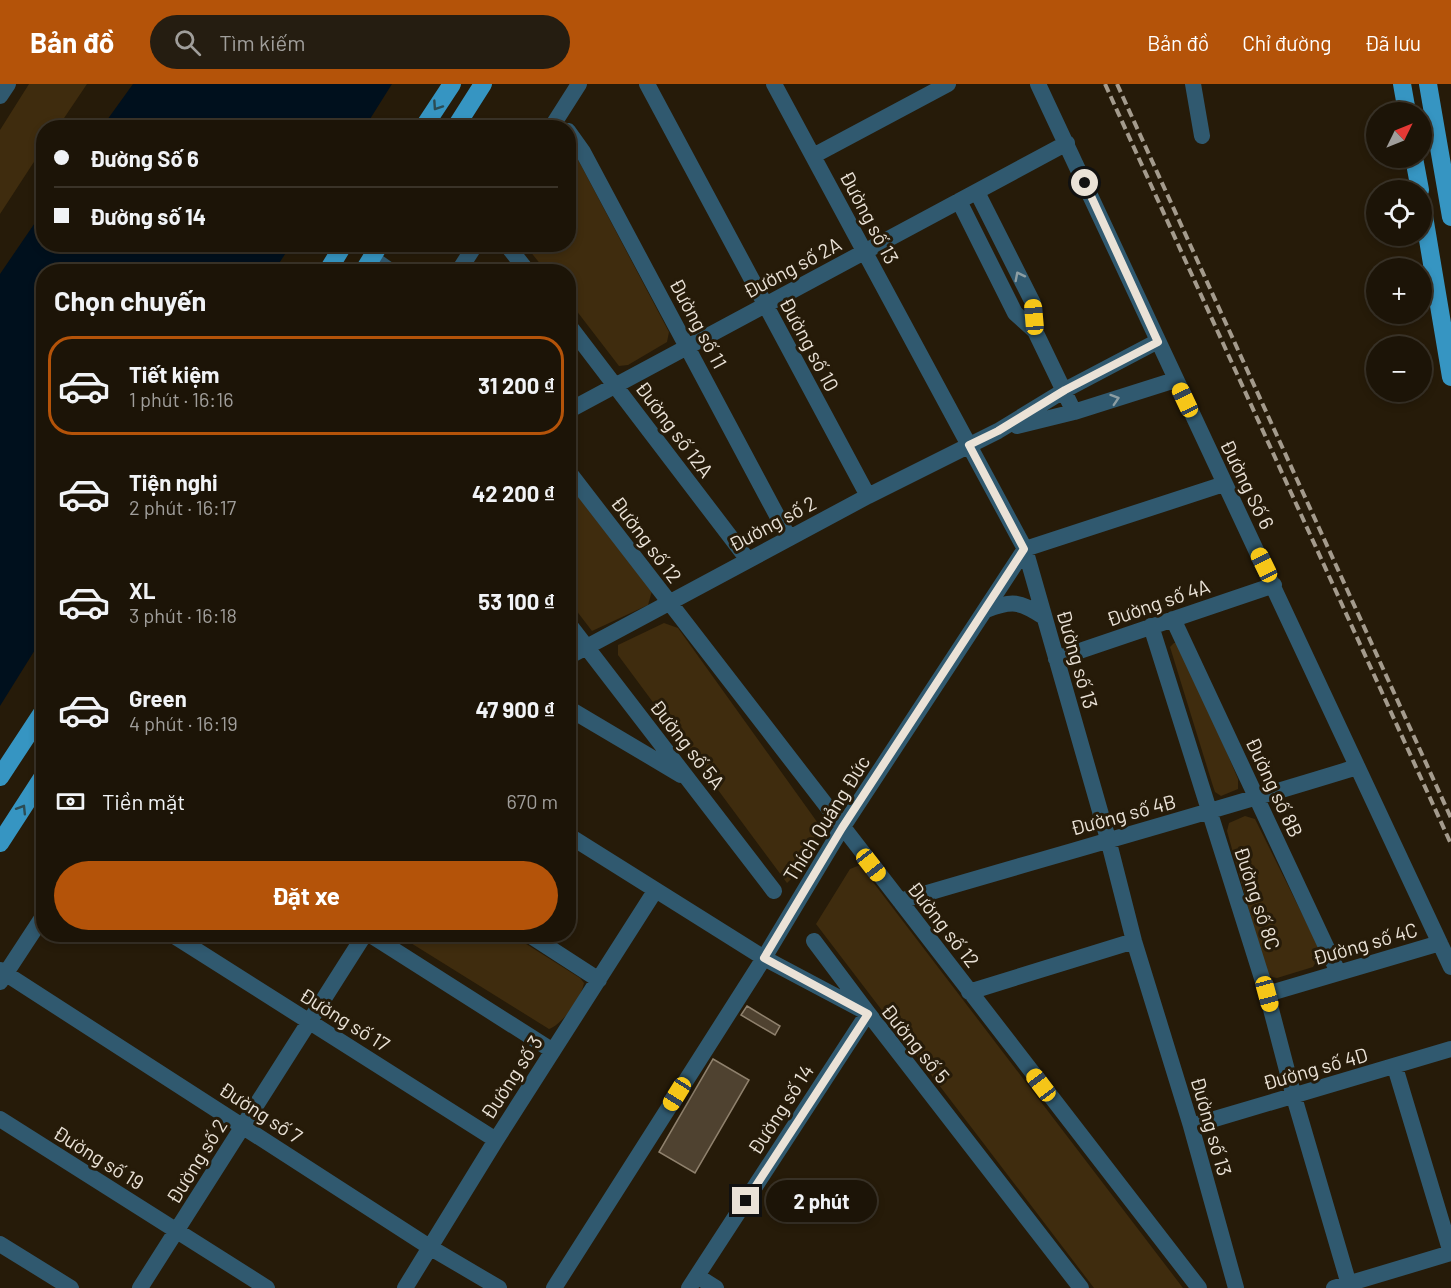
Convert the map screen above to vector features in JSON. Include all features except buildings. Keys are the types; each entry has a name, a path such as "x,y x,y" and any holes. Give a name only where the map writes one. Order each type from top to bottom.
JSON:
{"main road":[{"path":"428,120 452,84"},
{"path":"461,120 483,84"},
{"path":"1402,84 1405,102"},
{"path":"1428,84 1451,217"},
{"path":"1429,246 1451,378"},
{"path":"0,777 36,722"},
{"path":"0,843 36,787"}],"street":[{"path":"0,96 8,84"},
{"path":"563,120 579,84"},
{"name":"Đường số 10","path":"647,84 868,496"},
{"name":"Đường số 13","path":"774,84 1024,549 1108,839 1134,941 1191,1126 1236,1288"},
{"path":"813,156 948,84"},
{"name":"Đường Số 6","path":"1038,84 1451,967"},
{"path":"1193,84 1202,136"},
{"name":"Đường số 2A","path":"576,407 1067,143"},
{"name":"Đường số 11","path":"576,144 583,152 688,346 789,538"},
{"path":"976,192 1033,303 1035,331"},
{"path":"959,201 1015,313 1035,331 1074,412"},
{"path":"512,252 522,264"},
{"name":"Đường số 12A","path":"576,334 748,560"},
{"name":"Đường số 2","path":"576,652 868,496 998,431 1065,390 1158,342"},
{"name":"Đường số 2","path":"998,431 1074,412 1175,380"},
{"name":"Đường số 12","path":"576,481 1199,1288"},
{"path":"1024,549 1224,484"},
{"name":"Thích Quảng Đức","path":"554,1288 764,958 842,828 1024,549"},
{"name":"Đường số 4A","path":"1056,659 1274,585"},
{"path":"986,610 1005,603 1017,603 1029,607 1044,617"},
{"name":"Đường số 8B","path":"1173,619 1338,972"},
{"name":"Đường số 8C","path":"1151,627 1267,994 1344,1286"},
{"name":"Đường số 5A","path":"576,633 774,891"},
{"path":"576,713 690,780"},
{"name":"Đường số 4B","path":"900,901 1356,767"},
{"name":"Đường số 5","path":"576,840 764,958 868,1014 1073,1285"},
{"name":"Đường số 3","path":"405,1288 496,1140 655,891"},
{"path":"2,975 36,926"},
{"path":"814,941 868,1014"},
{"path":"969,992 1134,941"},
{"name":"Đường số 17","path":"184,942 496,1140"},
{"name":"Đường số 2","path":"140,1288 362,942"},
{"path":"380,942 553,1051"},
{"path":"540,942 599,980"},
{"name":"Đường số 4C","path":"1267,994 1440,943"},
{"name":"Đường số 7","path":"2,975 243,1125 431,1248 499,1288"},
{"name":"Đường số 14","path":"693,1282 868,1014"},
{"name":"Đường số 4D","path":"1191,1126 1451,1049"},
{"path":"1344,1286 1451,1253 1395,1067"},
{"name":"Đường số 19","path":"0,1119 267,1288"},
{"path":"0,1244 70,1288"},
{"path":"693,1282 716,1288"}],"shaded area":[{"path":"29,84 87,84 63,120 36,120 36,159 0,214 0,130"},
{"path":"576,156 669,332 667,342 628,365 619,366 576,310 576,264 540,264 531,252 576,252"},
{"path":"576,493 652,591 648,605 592,631 576,610"},
{"path":"664,623 678,628 820,826 796,874 787,883 618,655 618,645"},
{"path":"1174,643 1183,649 1238,779 1238,789 1221,796 1215,792 1170,647"},
{"path":"1245,816 1255,819 1319,948 1320,955 1313,967 1277,978 1271,977 1266,972 1227,831 1229,823"},
{"path":"860,865 1183,1288 1094,1288 816,924 850,869"},
{"path":"409,942 523,942 580,978 584,983 571,1010 560,1022 549,1029"}],"water":[{"path":"133,84 392,84 369,120 107,120"},
{"path":"36,221 36,252 286,252 279,264 36,264 36,648 0,706 0,274"}],"railway":[{"path":"1105,84 1451,844"},
{"path":"1117,84 1451,818"}],"route":[{"path":"746,1201 868,1014 764,958 842,828 1024,549 969,445 998,431 1065,390 1158,342 1085,183"}]}
